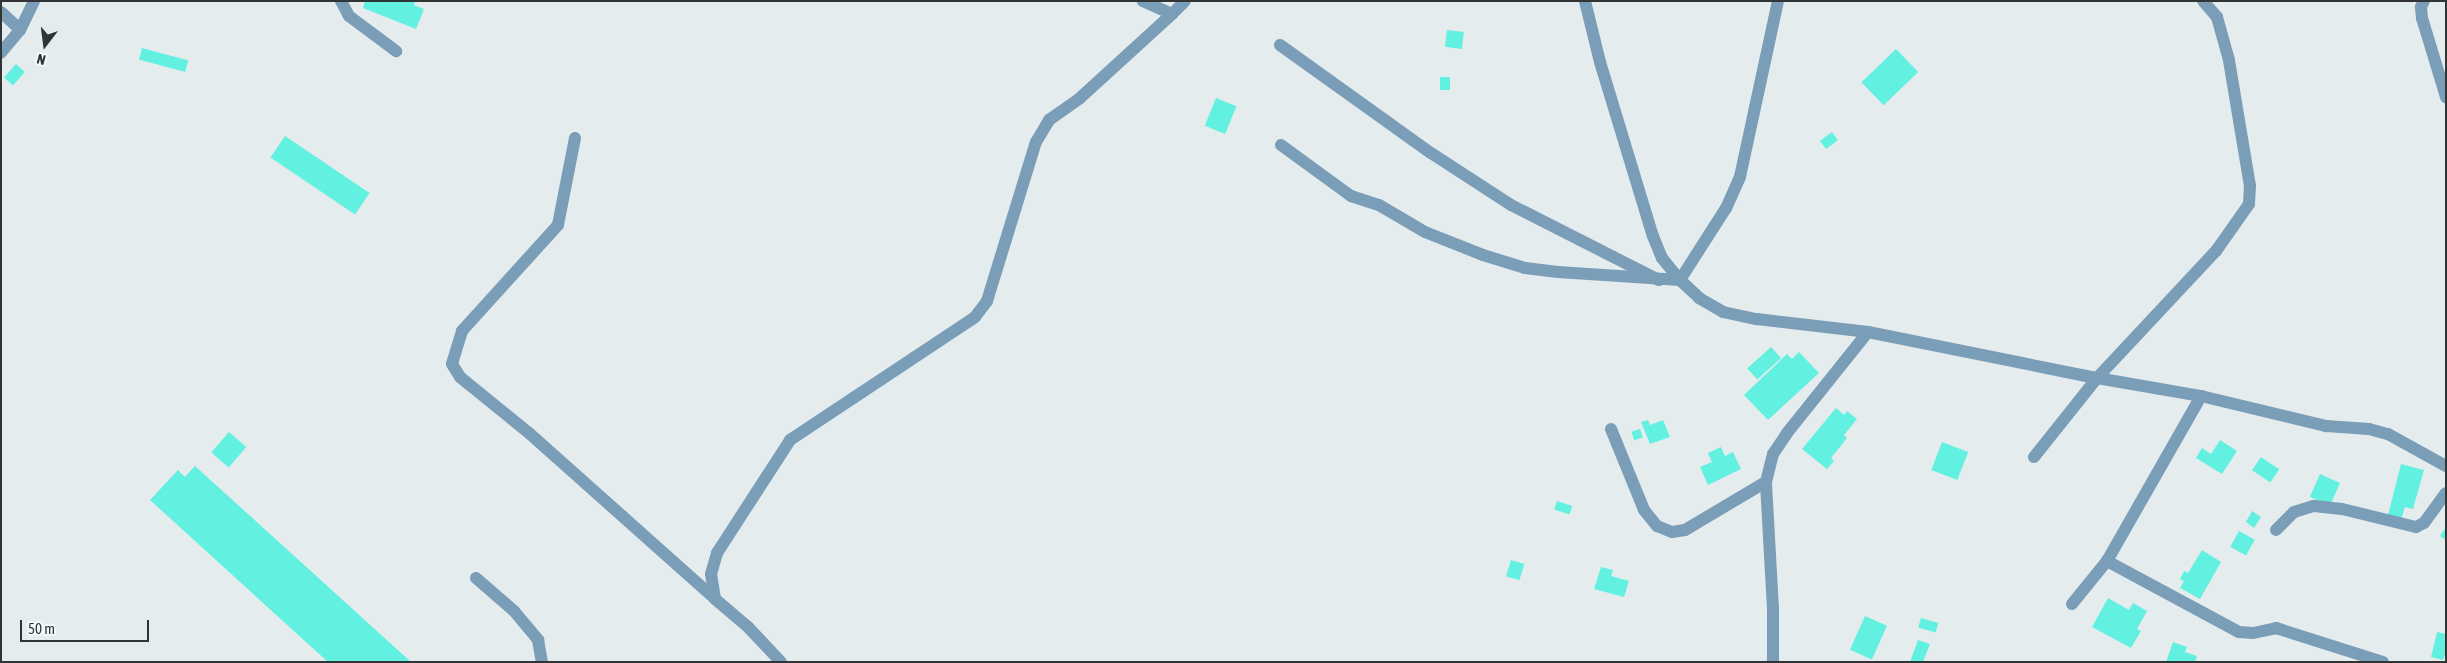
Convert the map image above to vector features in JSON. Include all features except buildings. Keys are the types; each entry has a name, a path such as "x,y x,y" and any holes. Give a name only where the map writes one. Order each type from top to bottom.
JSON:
{"street":[{"path":"1,53 20,30 34,1"},
{"path":"342,1 349,16 396,51"},
{"path":"1143,1 1172,14"},
{"path":"715,599 711,574 717,553 790,440 975,317 987,301 1036,142 1049,120 1080,98 1185,1"},
{"path":"1585,1 1600,62 1653,236 1662,258 1680,280 1699,298 1723,312 1757,320 1868,332 2097,378 2201,396 2326,426 2369,429 2388,434 2446,466"},
{"path":"1680,280 1726,208 1740,177 1778,1"},
{"path":"2034,457 2097,378 2216,251 2249,204 2250,186 2229,60 2217,16 2203,1"},
{"path":"2424,1 2421,7 2422,18 2446,97"},
{"path":"1,12 20,30"},
{"path":"1280,45 1431,153 1512,205 1659,280"},
{"path":"575,138 558,225 462,331 452,364 460,377 529,433 748,627 781,662"},
{"path":"1281,145 1351,196 1379,205 1425,232 1484,255 1526,268 1659,280 1680,280"},
{"path":"1773,662 1773,609 1766,482 1773,454 1787,433 1868,332"},
{"path":"2072,604 2108,561 2201,396"},
{"path":"1611,429 1644,510 1657,526 1672,532 1685,530 1766,482"},
{"path":"2276,530 2294,512 2314,506 2342,509 2416,527 2424,523 2446,493"},
{"path":"2108,561 2238,632 2253,632 2276,628 2383,662"},
{"path":"476,578 514,611 538,640 542,662"}]}
